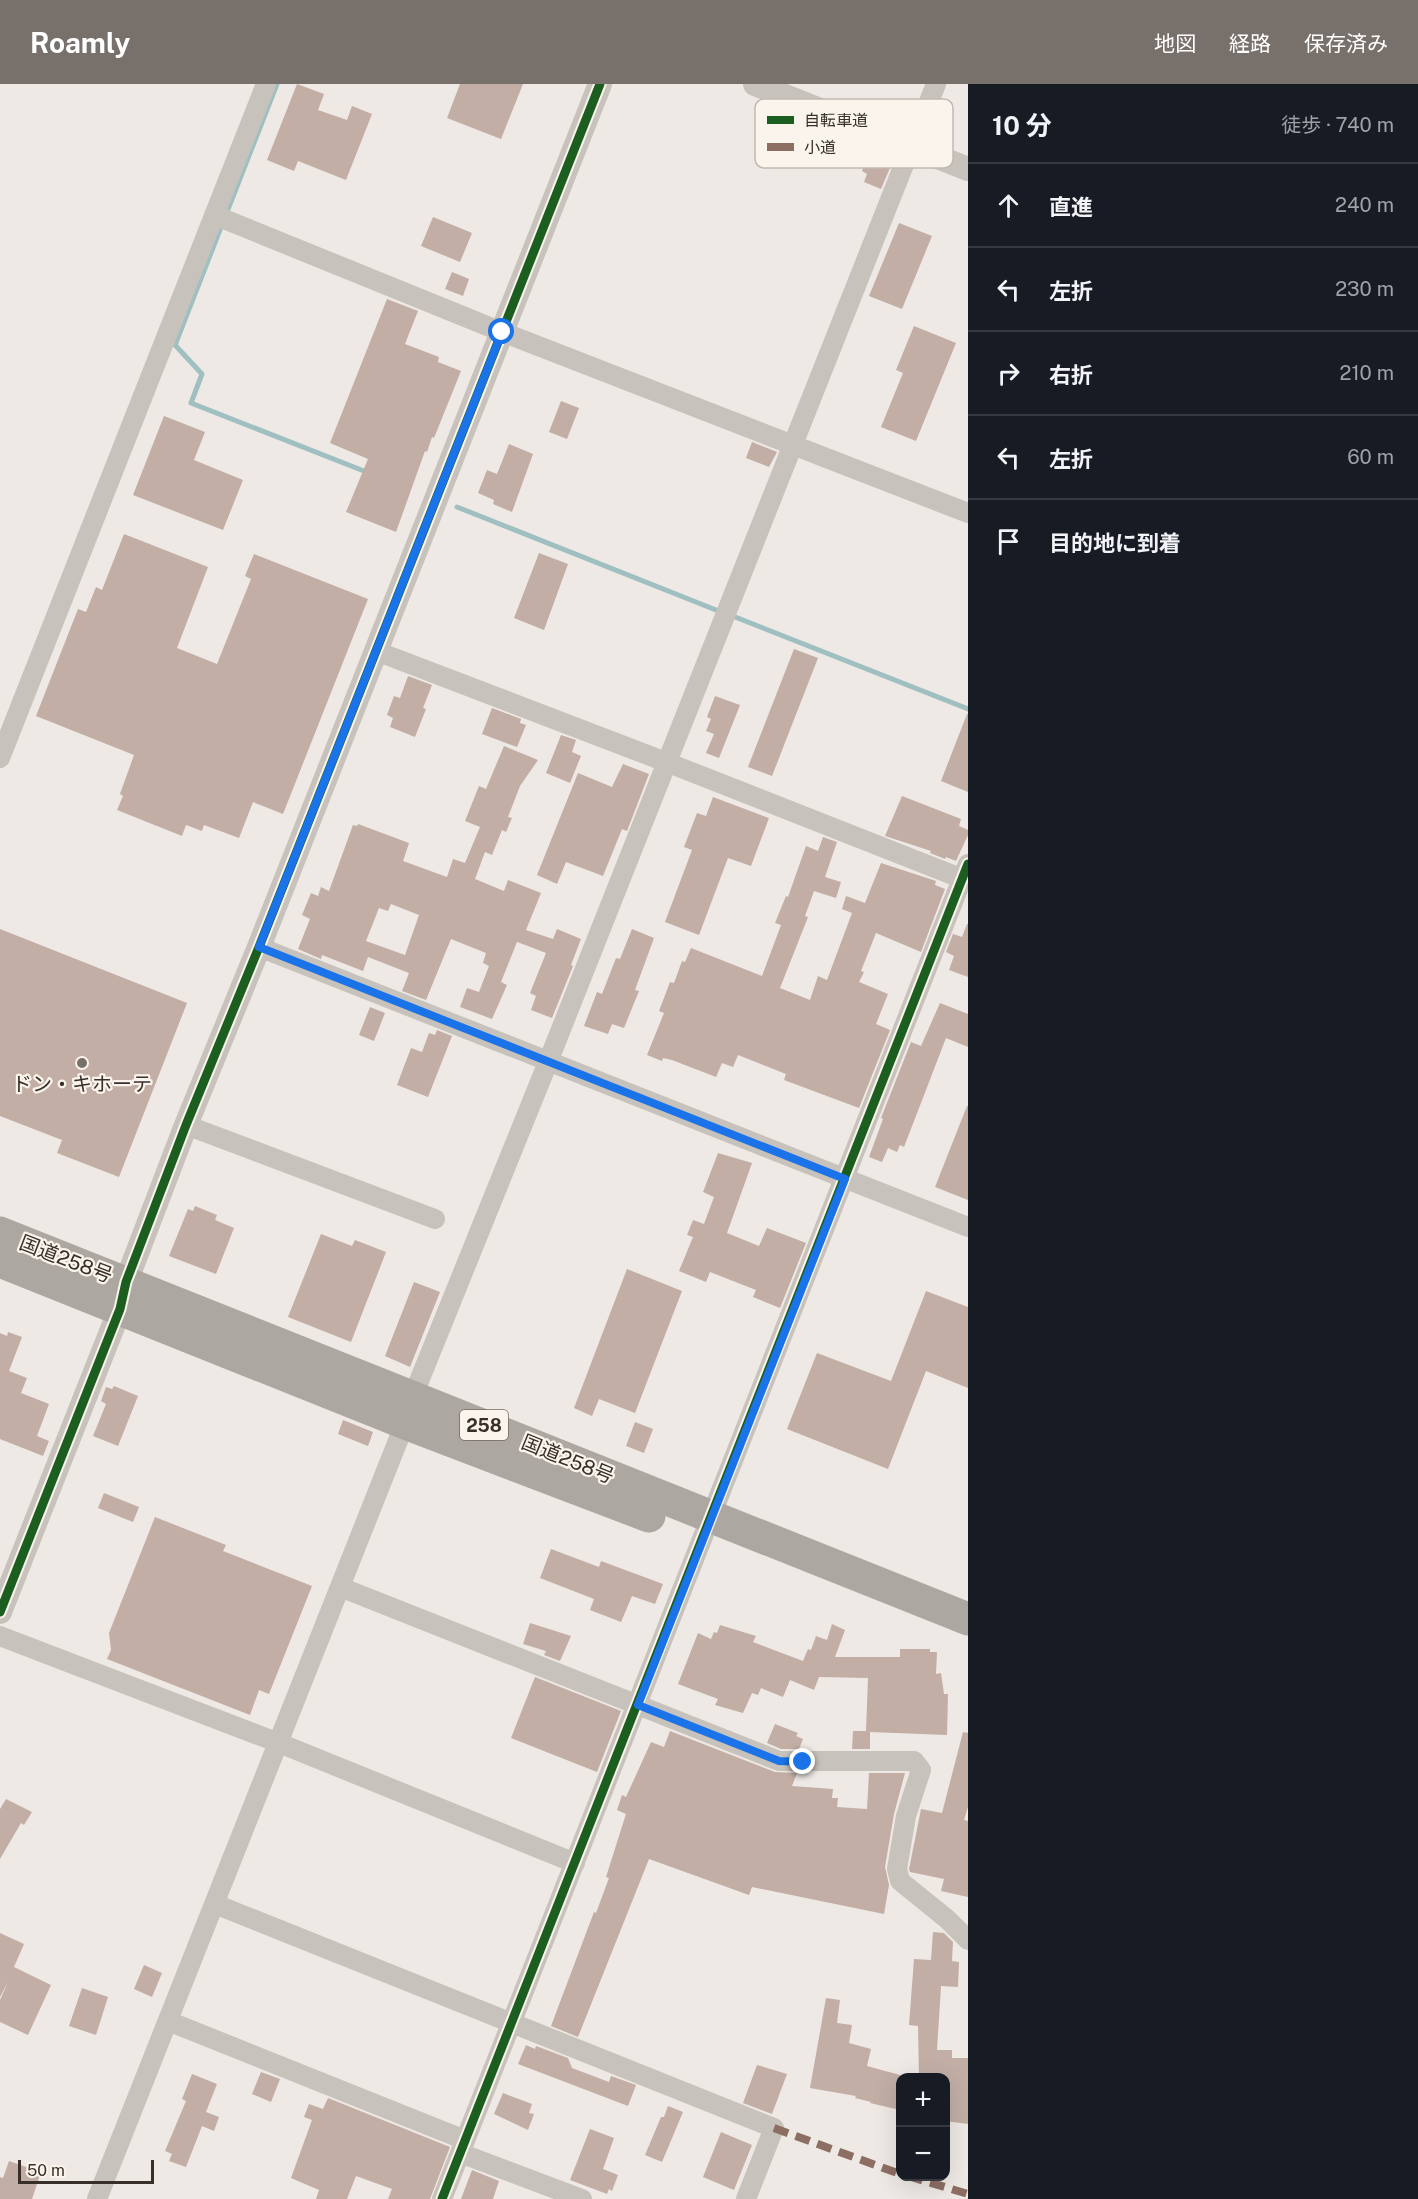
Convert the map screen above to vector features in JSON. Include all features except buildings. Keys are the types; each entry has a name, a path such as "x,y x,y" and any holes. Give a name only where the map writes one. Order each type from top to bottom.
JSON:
{"highway":[{"name":"国道258号","path":"0,1233 123,1295 409,1410 708,1527 968,1619"},
{"name":"国道258号","path":"0,1261 123,1295"},
{"name":"国道258号","path":"708,1527 968,1643"}],"street":[{"path":"0,758 221,217 266,84"},
{"path":"0,1612 123,1295 186,1125 259,947 600,84"},
{"path":"755,84 793,99"},
{"path":"930,99 936,84"},
{"path":"953,163 968,169"},
{"path":"97,2199 902,168"},
{"path":"221,217 502,332 968,513"},
{"path":"376,651 966,874 442,2199"},
{"path":"259,947 968,1227"},
{"path":"186,1125 435,1219"},
{"path":"340,1587 779,1761 914,1761 921,1770 906,1816 897,1869 900,1881 947,1919 968,1940"},
{"path":"0,1636 279,1743 575,1863"},
{"path":"215,1904 512,2021 774,2128 746,2199"},
{"path":"168,2021 582,2199"}],"waterway":[{"path":"277,84 175,345 202,374 191,403 369,473"},
{"path":"457,507 721,612"},
{"path":"730,615 968,709"}],"marked path":[{"path":"774,2128 896,2173"},
{"path":"925,2181 968,2194"}],"cycle path":[{"path":"0,1612 120,1309 126,1282 186,1125 259,947 600,84"},
{"path":"442,2199 968,864"}],"place":[{"name":"ドン・キホーテ","path":"82,1063"}],"route":[{"path":"502,332 259,947 845,1179 638,1705 779,1761 803,1762"}]}
